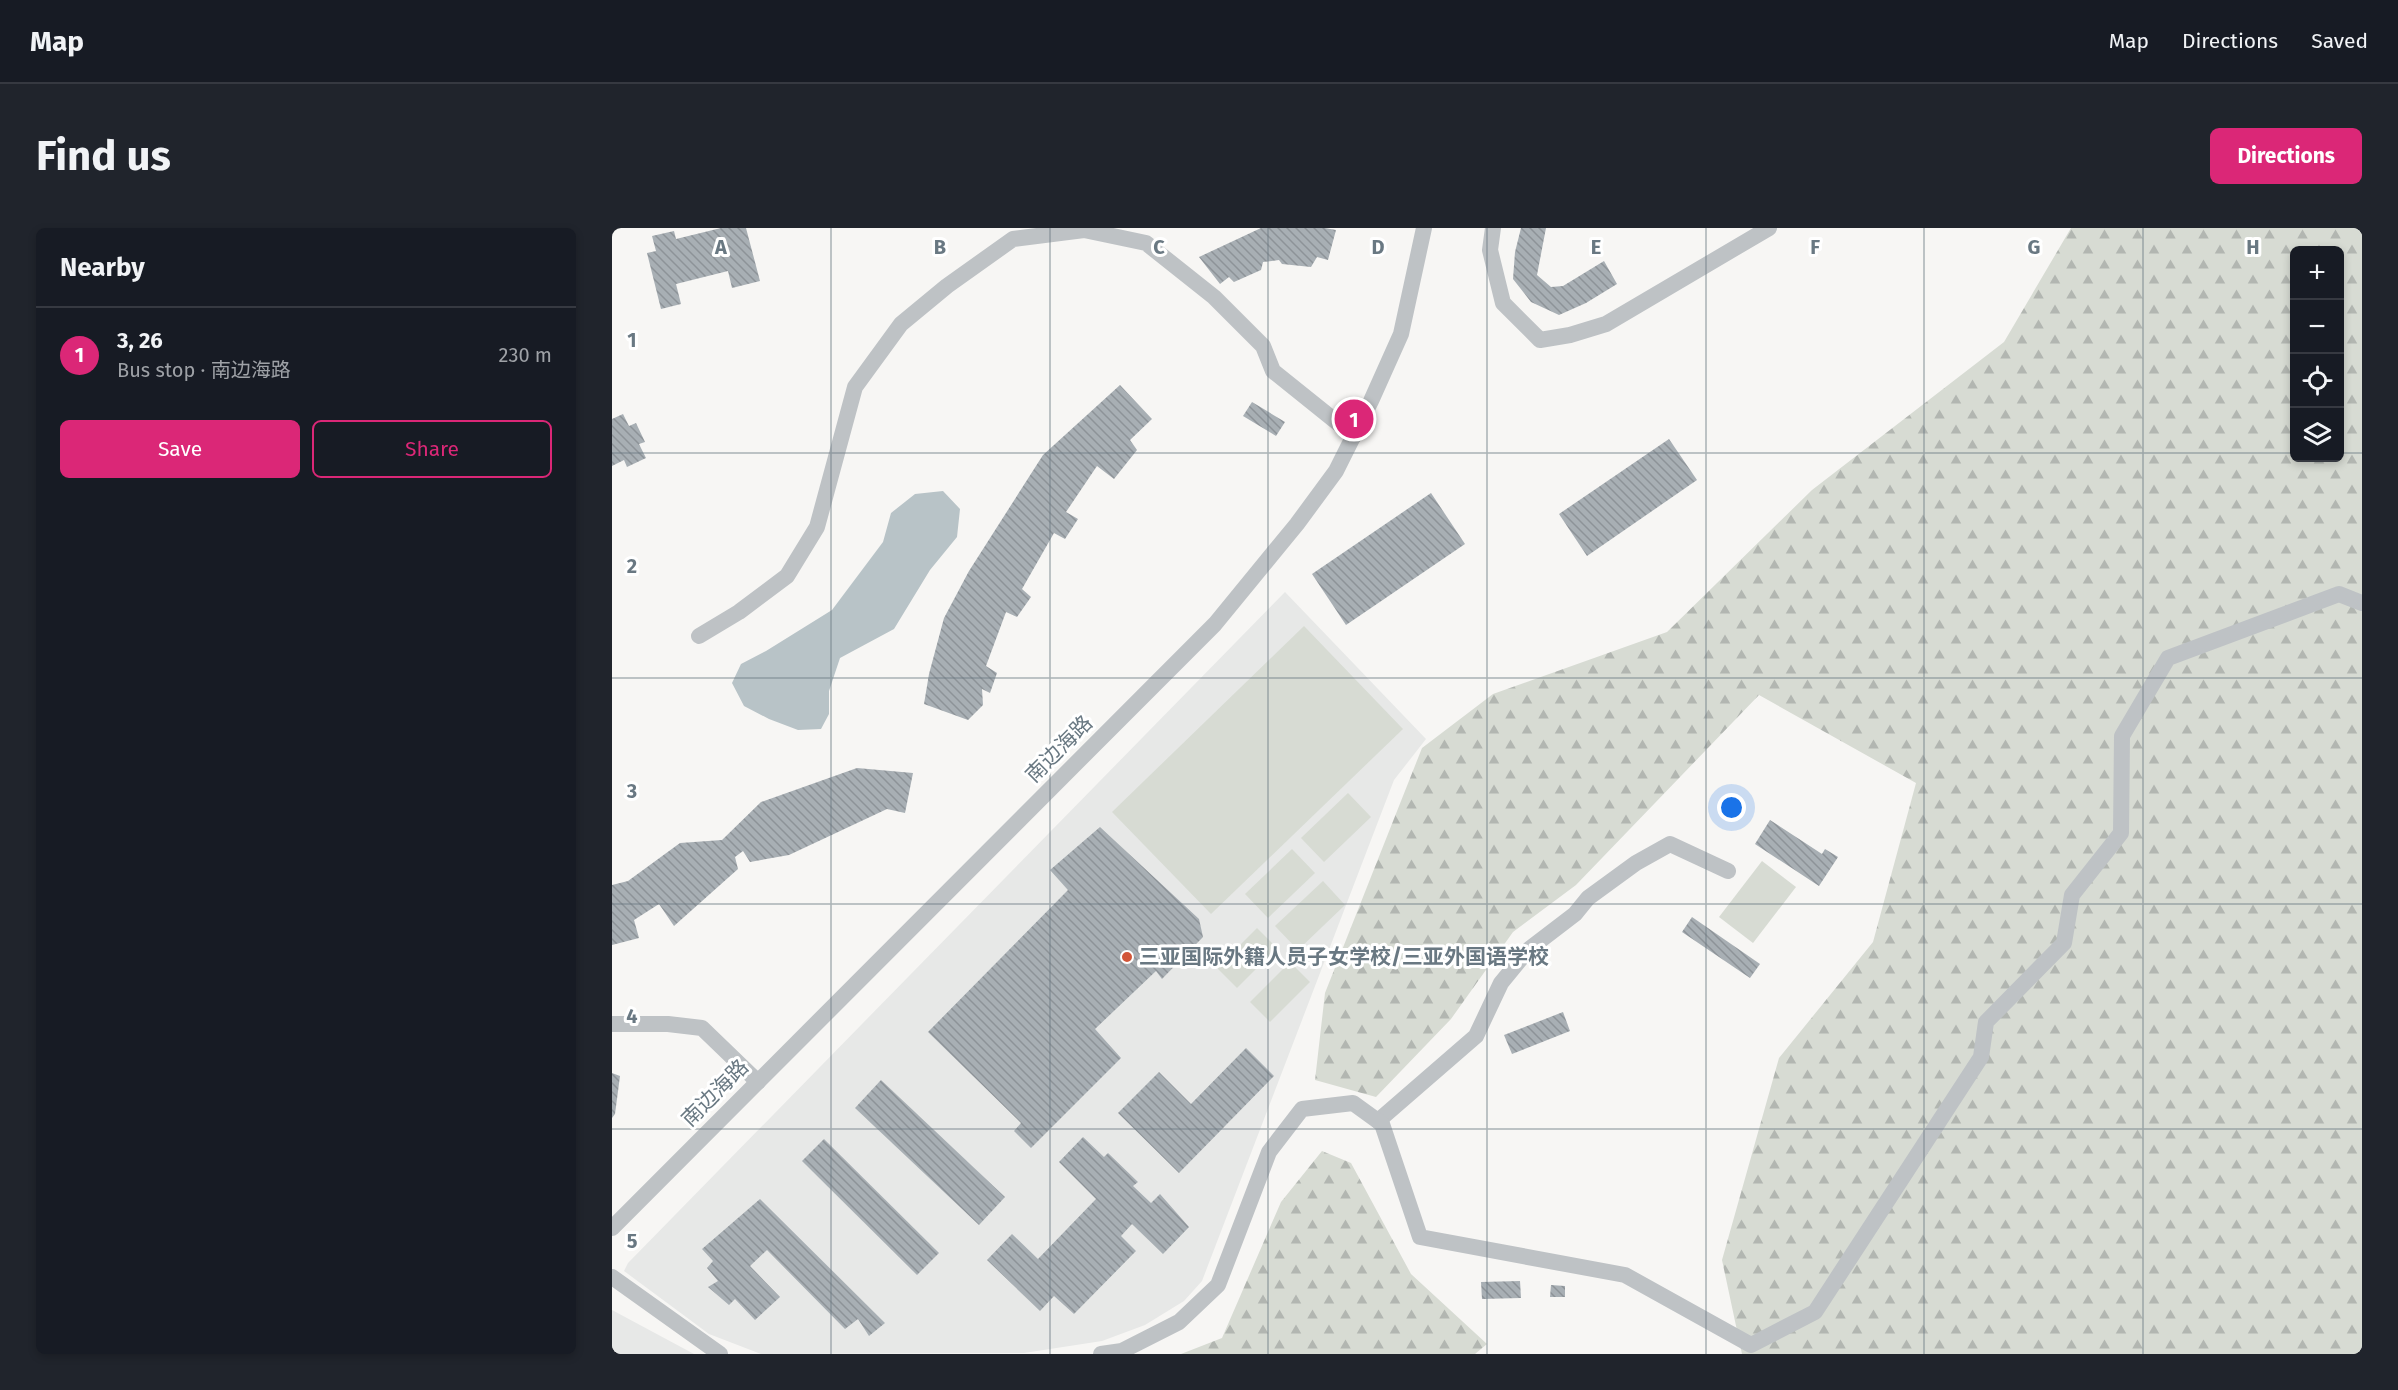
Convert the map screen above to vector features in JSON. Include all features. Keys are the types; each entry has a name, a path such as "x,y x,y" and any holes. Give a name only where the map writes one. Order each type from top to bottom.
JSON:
{"street":[{"name":"南边海路","path":"612,1228 1215,624 1317,498 1336,471 1401,334 1424,228"},
{"path":"1493,228 1490,250 1503,303 1540,340 1569,335 1606,324 1769,228"},
{"path":"699,636 739,612 787,576 817,527 855,387 901,324 947,286 1013,239 1084,230 1146,243 1214,297 1263,346 1272,371 1354,436"},
{"path":"1101,1354 1122,1351 1179,1322 1218,1285 1269,1152 1302,1109 1353,1103 1382,1124 1420,1237 1625,1275 1751,1345 1815,1312 1981,1057 1986,1022 2064,943 2072,895 2121,833 2122,736 2168,658 2339,594 2362,603"},
{"path":"1378,1121 1476,1036 1501,984 1527,950 1575,914 1588,898 1636,863 1670,844 1728,871"},
{"path":"612,1024 668,1024 702,1028 758,1082"},
{"path":"612,1277 720,1354"}],"shaded area":[{"path":"943,491 960,509 957,537 930,570 894,629 840,658 829,691 829,714 821,729 798,730 744,706 732,683 741,664 832,610 883,542 891,513 915,494"},
{"name":"三亚国际外籍人员子女学校/三亚外国语学校","path":"1285,592 1426,739 1394,780 1202,1281 1184,1301 1145,1325 1102,1341 1024,1353 761,1354 709,1334 624,1271 628,1263"},
{"path":"612,1310 694,1354 612,1354"}],"green space":[{"path":"2071,228 2362,228 2362,1354 1742,1354 1722,1260 1779,1058 1873,942 1916,783 1759,695 1576,885 1513,932 1451,1019 1376,1097 1315,1080 1325,993 1422,748 1493,694 1667,632 1812,490 2004,342"},
{"path":"1304,626 1403,729 1211,914 1112,812"},
{"path":"1348,793 1371,817 1324,862 1301,838"},
{"path":"1292,849 1315,873 1268,918 1245,894"},
{"path":"1762,861 1796,887 1753,943 1719,917"},
{"path":"1323,881 1345,905 1298,950 1275,926"},
{"path":"1257,928 1277,948 1237,988 1217,968"},
{"path":"1290,962 1310,982 1270,1022 1250,1002"},
{"path":"1322,1151 1351,1163 1411,1274 1487,1344 1475,1354 1181,1354 1222,1338 1281,1202"}],"building":[{"path":"721,228 746,228 760,281 732,288 728,271 676,284 681,304 661,309 647,253 656,251 652,236 674,231 676,239"},
{"path":"1261,228 1336,230 1328,260 1317,257 1311,267 1282,264 1279,260 1263,262 1261,270 1234,282 1229,277 1220,284 1199,257"},
{"path":"1521,228 1546,228 1537,275 1551,287 1563,286 1604,261 1617,284 1586,303 1559,315 1531,302 1513,279 1515,252"},
{"path":"1120,385 1152,419 1130,440 1137,450 1114,479 1097,466 1066,512 1078,519 1065,539 1054,533 1022,589 1031,597 1017,617 1006,612 986,666 997,673 990,693 982,689 983,705 968,720 924,704 929,674 944,618 969,571 1043,455"},
{"path":"1252,402 1285,422 1276,436 1243,416"},
{"path":"623,414 629,426 636,423 645,442 639,444 646,458 627,467 624,460 612,466 612,419"},
{"path":"1669,439 1697,480 1587,556 1559,514"},
{"path":"1431,493 1465,544 1346,625 1312,574"},
{"path":"857,768 913,773 905,813 887,809 789,855 750,862 743,851 735,857 738,869 674,926 659,904 634,920 639,938 612,945 612,885 628,881 680,843 722,840 761,802"},
{"path":"1770,820 1822,854 1825,849 1838,857 1819,886 1755,844"},
{"path":"1100,827 1199,919 1203,937 1162,979 1156,971 1095,1029 1121,1058 1031,1148 1014,1131 1021,1123 928,1032 1068,890 1050,870"},
{"path":"1692,917 1760,964 1750,978 1682,932"},
{"path":"1563,1012 1570,1031 1512,1054 1504,1035"},
{"path":"1246,1048 1274,1076 1179,1173 1118,1113 1159,1072 1191,1104"},
{"path":"612,1073 620,1076 615,1114 612,1118"},
{"path":"881,1080 1005,1197 979,1225 855,1108"},
{"path":"1083,1137 1104,1157 1108,1153 1138,1182 1133,1186 1151,1203 1160,1194 1189,1227 1163,1254 1132,1224 1121,1236 1136,1251 1074,1314 1054,1296 1040,1311 987,1260 1012,1234 1038,1259 1096,1199 1059,1162"},
{"path":"824,1139 939,1253 917,1275 802,1161"},
{"path":"760,1199 885,1323 869,1336 858,1319 845,1329 767,1250 750,1266 780,1297 755,1320 735,1299 729,1305 708,1287 718,1281 707,1268 713,1261 702,1249"},
{"path":"1520,1281 1521,1298 1482,1299 1481,1282"},
{"path":"1551,1285 1565,1286 1565,1297 1550,1297"}],"place":[{"name":"3, 26","path":"1354,419"},
{"name":"三亚国际外籍人员子女学校/三亚外国语学校","path":"1127,957"}]}
